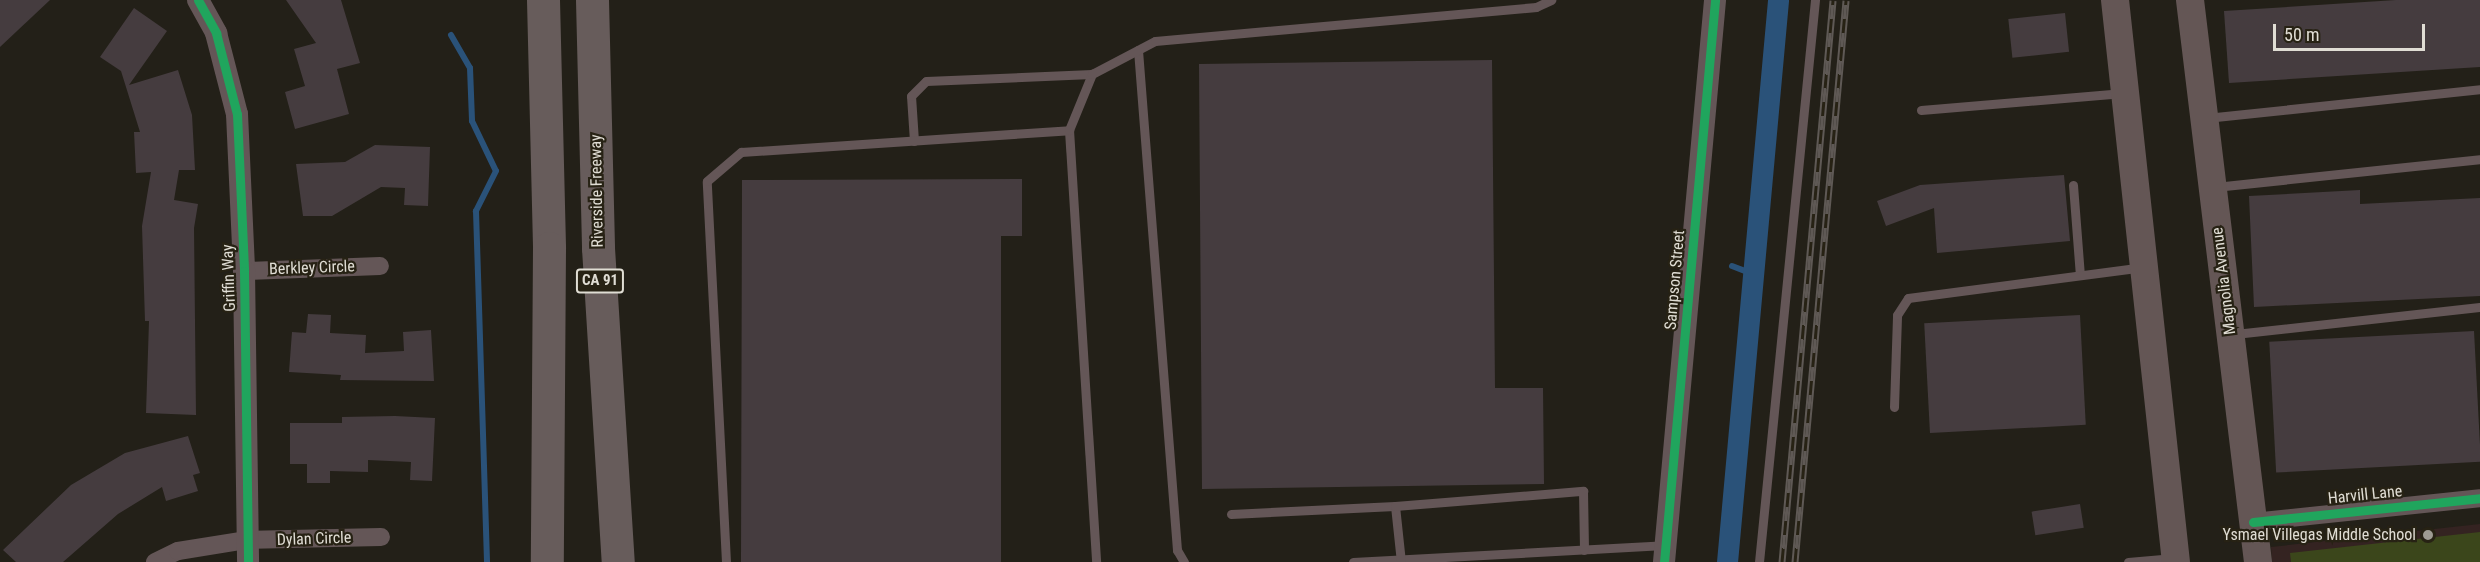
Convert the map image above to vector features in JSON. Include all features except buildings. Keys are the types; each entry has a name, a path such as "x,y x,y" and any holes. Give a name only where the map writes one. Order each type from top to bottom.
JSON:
{"highway":[{"path":"543,0 549,248 547,562"},
{"name":"Riverside Freeway","path":"592,0 598,248 618,562"}],"main road":[{"path":"2115,0 2176,560"},
{"name":"Magnolia Avenue","path":"2190,0 2258,562"}],"street":[{"name":"Griffin Way","path":"198,0 216,33 237,114 244,271 248,551"},
{"name":"Sampson Street","path":"1665,554 1715,0"},
{"name":"Berkley Circle","path":"244,271 380,266"},
{"name":"Harvill Lane","path":"2253,522 2480,498"},
{"name":"Dylan Circle","path":"155,562 178,551 248,551 381,537"}],"lane":[{"path":"914,141 911,96 926,81 1092,74 1155,40 1536,7 1551,0"},
{"path":"1759,562 1815,0"},
{"path":"1138,50 1176,550 1184,562"},
{"path":"1092,74 1069,130 1096,562"},
{"path":"2204,118 2480,89"},
{"path":"1921,110 2125,93"},
{"path":"726,562 707,181 741,152 1069,130"},
{"path":"2213,187 2480,159"},
{"path":"2073,185 2080,275"},
{"path":"1894,407 1897,315 1908,298 2144,267"},
{"path":"2230,334 2480,307"},
{"path":"1231,514 1395,506 1583,491 1584,550"},
{"path":"1395,506 1401,561"},
{"path":"1353,562 1584,550 1665,554"},
{"path":"1556,551 1557,562"},
{"path":"2128,562 2176,560"}],"shaded area":[{"name":"Ysmael Villegas Middle School","path":"2480,524 2480,562 2272,562 2271,547"}],"green space":[{"name":"Ysmael Villegas Middle School","path":"2480,532 2480,562 2291,562 2290,553"}],"waterway":[{"path":"1727,562 1778,0"},
{"path":"451,35 470,68 472,121 496,171 476,211 487,562"},
{"path":"1732,266 1753,274"}],"railway":[{"path":"1782,562 1833,0"},
{"path":"1795,562 1846,0"}],"cycle path":[{"path":"198,0 216,33 237,114 244,271 248,562"},
{"path":"1664,562 1715,0"},
{"path":"2253,522 2480,498"}],"place":[{"name":"Ysmael Villegas Middle School","path":"2428,535"}]}
